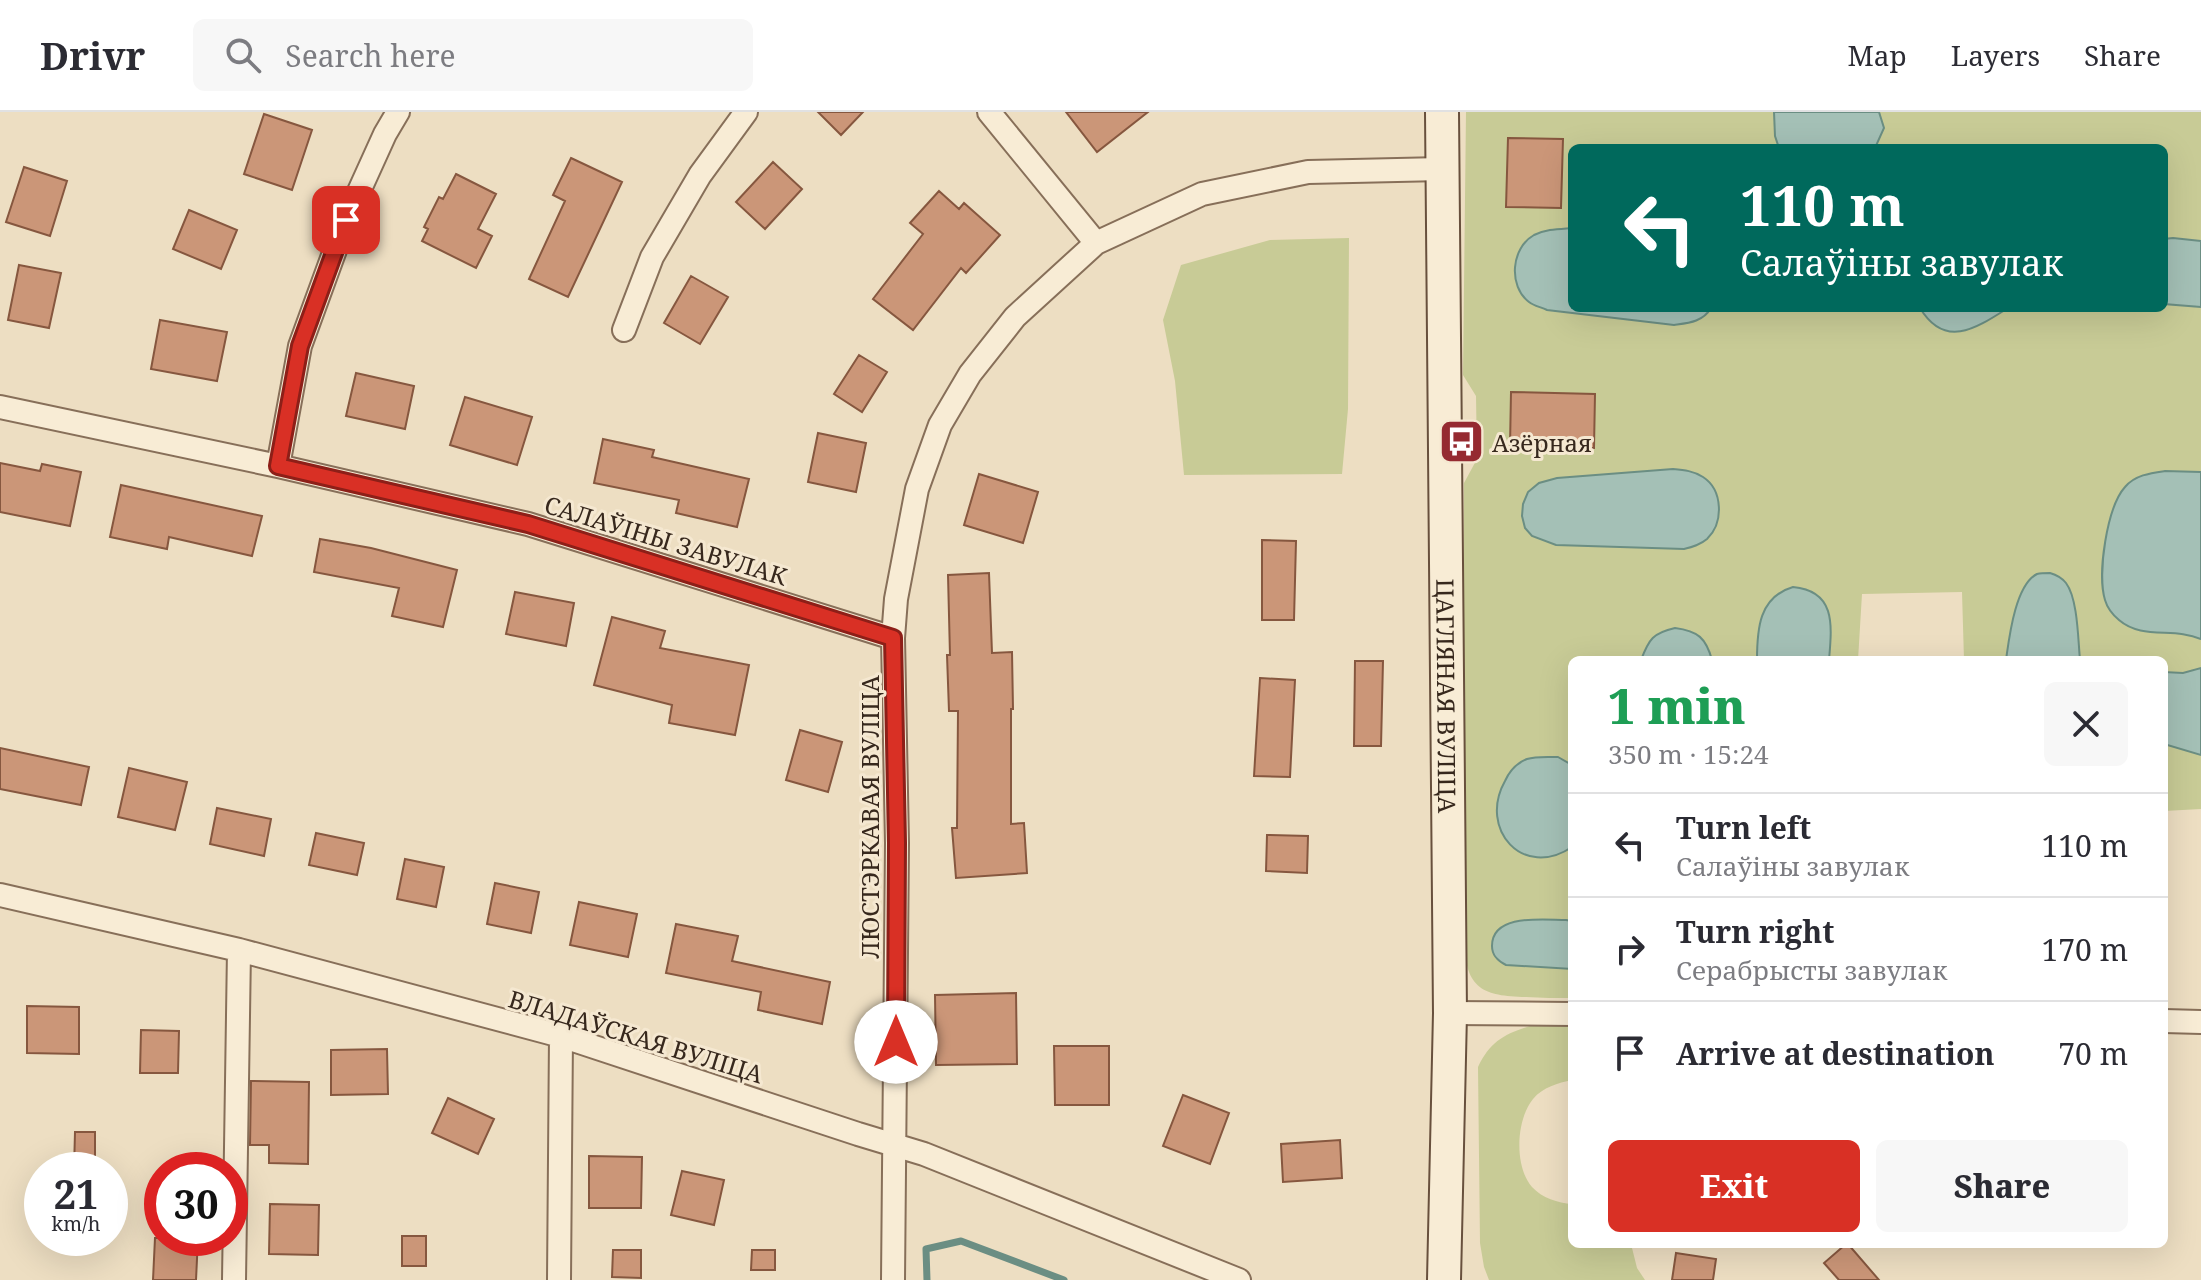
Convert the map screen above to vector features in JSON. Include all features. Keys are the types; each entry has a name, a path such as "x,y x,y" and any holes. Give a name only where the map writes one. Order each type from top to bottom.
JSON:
{"street":[{"path":"278,466 300,346 346,220 398,112"},
{"path":"624,330 652,257 700,175 746,112"},
{"path":"989,112 1096,243"},
{"name":"ЦАГЛЯНАЯ ВУЛІЦА","path":"1442,112 1450,1013 1444,1280"},
{"name":"ЛЮСТЭРКАВАЯ ВУЛІЦА","path":"893,1280 897,843 893,638 896,599 917,489 940,425 970,374 1015,317 1096,243 1202,194 1308,172 1442,169"},
{"name":"САЛАЎІНЫ ЗАВУЛАК","path":"0,407 278,466 528,524 893,638"},
{"name":"ВЛАДАЎСКАЯ ВУЛІЦА","path":"0,895 239,950 561,1036 938,1159 1239,1280"},
{"path":"234,1280 239,950"},
{"path":"1450,1013 1568,1014"},
{"path":"2168,1021 2201,1022"},
{"path":"559,1280 561,1036"}],"green space":[{"path":"1466,112 2201,112 2201,809 2168,811 2168,656 1964,656 1962,592 1862,594 1858,656 1568,656 1568,998 1488,992 1473,980 1468,970 1464,942 1464,483 1477,459 1476,396 1463,375"},
{"path":"1349,238 1348,409 1342,474 1184,475 1175,381 1163,320 1181,265 1270,240"},
{"path":"1530,1026 1568,1026 1568,1081 1541,1091 1527,1108 1523,1119 1519,1143 1526,1178 1545,1197 1568,1203 1568,1248 1632,1248 1637,1268 1645,1280 1489,1280 1480,1243 1478,1067 1499,1040"}],"water":[{"path":"1774,112 1879,112 1884,128 1877,144 1778,144"},
{"path":"1568,228 1568,312 1709,312 1699,319 1674,325 1547,310 1531,303 1518,287 1515,277 1517,258 1526,241 1534,235"},
{"path":"2168,239 2201,241 2201,307 2168,304"},
{"path":"1923,312 2002,312 1984,323 1961,331 1950,332 1930,321"},
{"path":"1673,469 1703,477 1718,498 1718,516 1713,532 1696,546 1684,549 1556,545 1532,536 1525,528 1523,504 1528,492 1539,483 1557,478"},
{"path":"2165,471 2201,472 2201,639 2148,632 2128,626 2115,616 2105,600 2103,558 2113,509 2125,487 2134,480"},
{"path":"2037,574 2057,576 2070,590 2077,620 2080,656 2007,656 2018,601 2029,580"},
{"path":"1793,587 1807,590 1824,603 1830,623 1829,656 1757,656 1762,616 1773,598"},
{"path":"1675,628 1690,631 1700,637 1711,656 1643,656 1653,638"},
{"path":"2201,668 2201,755 2168,745 2168,672 2183,673"},
{"path":"1534,757 1558,757 1568,763 1568,849 1554,856 1537,857 1522,853 1501,832 1497,816 1498,799 1507,778 1520,763"},
{"path":"1568,920 1568,969 1506,965 1494,955 1494,935 1500,928 1510,923"}],"building":[{"path":"818,112 863,112 841,135"},
{"path":"1066,112 1148,112 1097,152"},
{"path":"264,114 312,130 292,190 244,174"},
{"path":"1508,138 1563,139 1561,208 1506,207"},
{"path":"571,158 622,182 568,297 529,279 565,201 553,195"},
{"path":"773,162 802,189 765,229 736,202"},
{"path":"24,167 67,181 50,236 6,222"},
{"path":"456,174 496,194 478,229 492,236 476,268 422,241 428,229 424,227 439,197 443,199"},
{"path":"939,191 959,209 964,203 1000,235 966,273 961,268 913,330 873,299 923,234 910,223"},
{"path":"189,210 237,230 221,269 173,249"},
{"path":"19,265 61,273 49,328 8,320"},
{"path":"691,276 728,297 700,344 664,323"},
{"path":"160,320 227,332 217,381 151,369"},
{"path":"859,355 887,372 862,412 834,394"},
{"path":"356,373 414,386 405,429 346,416"},
{"path":"1511,392 1595,394 1594,448 1510,447"},
{"path":"465,397 532,417 517,465 450,445"},
{"path":"818,433 866,443 856,492 808,482"},
{"path":"603,439 654,450 652,457 749,479 737,527 676,513 679,500 594,483"},
{"path":"0,463 40,471 42,464 81,472 70,526 0,512"},
{"path":"979,474 1038,492 1023,543 964,525"},
{"path":"121,485 262,516 252,556 169,537 167,549 110,537"},
{"path":"320,539 371,548 457,570 443,627 392,616 399,588 314,572"},
{"path":"1262,540 1296,541 1294,620 1262,620"},
{"path":"989,573 992,653 1012,652 1011,824 1024,823 1027,873 956,878 952,828 957,828 958,711 949,711 948,575"},
{"path":"515,592 574,603 566,646 506,634"},
{"path":"612,617 665,631 660,648 749,665 735,735 669,723 672,705 594,685"},
{"path":"1355,661 1383,661 1381,746 1354,746"},
{"path":"1260,678 1295,680 1290,777 1254,776"},
{"path":"800,730 842,742 828,792 786,780"},
{"path":"0,748 89,767 81,805 0,789"},
{"path":"129,768 187,782 175,830 118,817"},
{"path":"217,808 271,819 264,856 210,844"},
{"path":"316,833 364,843 357,875 309,865"},
{"path":"1267,835 1308,836 1307,873 1266,871"},
{"path":"405,859 444,867 436,907 397,899"},
{"path":"495,883 539,892 531,933 487,924"},
{"path":"579,902 637,914 628,957 570,945"},
{"path":"676,924 738,936 732,961 830,982 822,1024 758,1010 761,992 666,973"},
{"path":"1016,993 1017,1064 936,1065 935,995"},
{"path":"27,1006 79,1007 79,1054 27,1053"},
{"path":"141,1030 179,1031 178,1073 140,1073"},
{"path":"1054,1046 1109,1046 1109,1105 1055,1105"},
{"path":"387,1049 388,1094 331,1095 331,1050"},
{"path":"251,1081 309,1082 308,1164 269,1163 269,1145 250,1145"},
{"path":"1183,1095 1229,1113 1210,1164 1163,1146"},
{"path":"448,1098 494,1119 478,1154 432,1133"},
{"path":"75,1132 95,1132 95,1152 74,1152"},
{"path":"1340,1140 1342,1178 1283,1182 1281,1144"},
{"path":"589,1156 642,1157 641,1208 589,1208"},
{"path":"682,1171 724,1180 714,1225 671,1215"},
{"path":"270,1204 319,1205 318,1255 269,1254"},
{"path":"402,1236 426,1236 426,1266 402,1266"},
{"path":"1841,1248 1851,1248 1879,1280 1839,1280 1824,1263"},
{"path":"613,1250 641,1250 641,1278 612,1277"},
{"path":"752,1250 775,1250 775,1270 751,1270"},
{"path":"1676,1253 1716,1259 1713,1280 1672,1280"},
{"path":"154,1256 197,1256 196,1280 153,1280"}],"waterway":[{"path":"927,1280 926,1249 961,1241 1064,1280"}],"place":[{"name":"Азёрная","path":"1461,442"}],"route":[{"path":"346,220 300,346 278,466 528,524 893,638 897,843 896,1042"}]}
